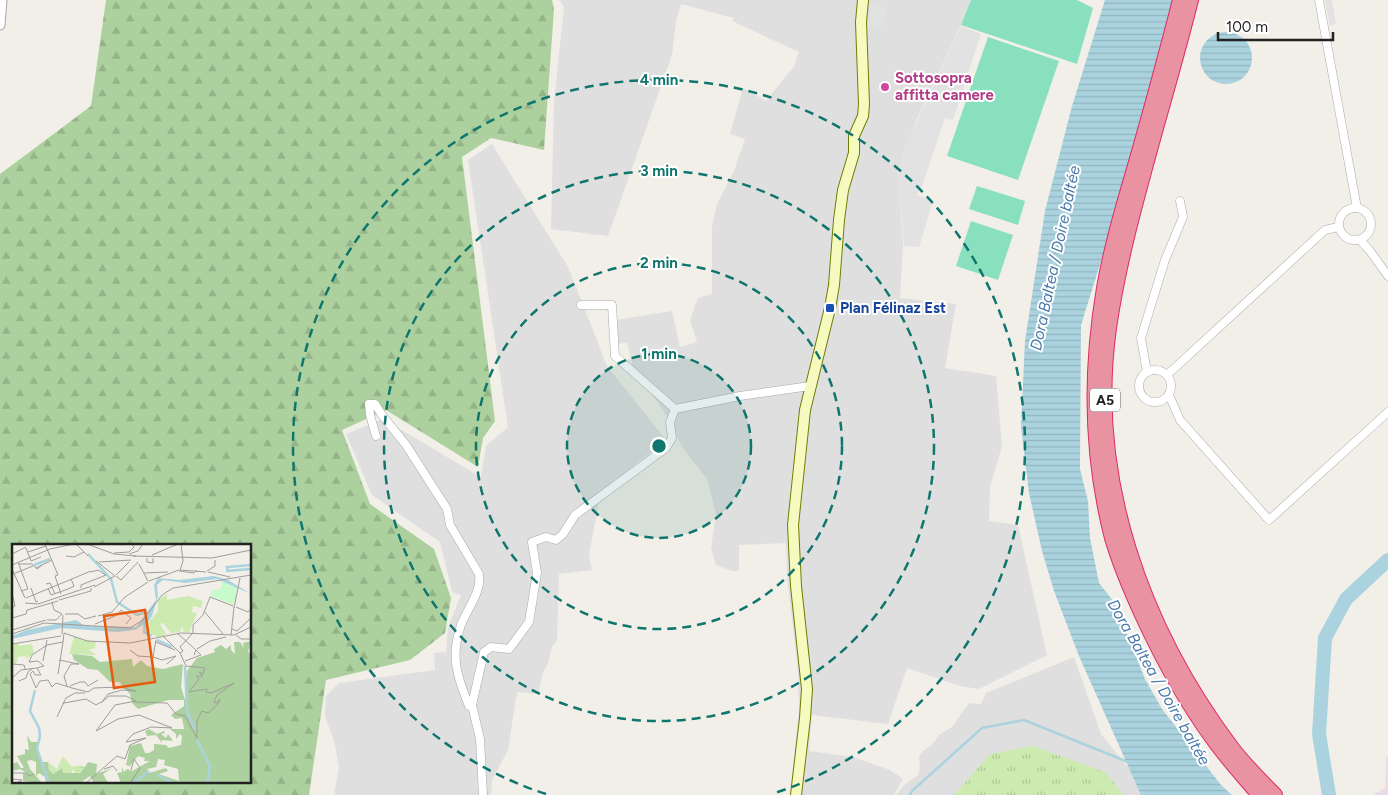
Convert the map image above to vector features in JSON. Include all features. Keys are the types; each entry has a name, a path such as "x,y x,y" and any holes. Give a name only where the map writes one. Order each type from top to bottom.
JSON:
{"highway":[{"name":"A5","path":"1180,0 1109,262 1098,333 1094,376 1098,461 1112,539 1122,568 1163,660 1214,741 1259,795"},
{"name":"A5","path":"1191,0 1134,207 1117,278 1109,330 1105,378 1108,449 1113,486 1133,565 1161,632 1186,680 1208,714 1233,749 1275,795"}],"main road":[{"path":"796,795 807,689 796,586 793,525 804,417 834,285 843,190 854,153 854,136 863,116 861,22 863,0"}],"street":[{"path":"0,25 2,0"},
{"path":"1319,0 1357,208"},
{"path":"1147,372 1141,338 1165,260 1183,217 1180,201"},
{"path":"1357,208 1367,213 1371,222 1368,233 1360,240 1354,240 1344,236 1338,227 1338,221 1343,212 1357,208"},
{"path":"1167,375 1325,230 1338,227"},
{"path":"1360,240 1388,276"},
{"path":"581,304 612,304 615,356 675,409"},
{"path":"1169,395 1165,399 1154,403 1143,398 1138,387 1142,376 1147,372 1158,370 1167,375 1171,385 1169,395 1180,420 1268,520 1388,412"},
{"path":"675,409 740,396 810,386"},
{"path":"376,436 369,409 369,404 371,403 375,404 406,445 447,508 450,525 479,574 479,586 461,626 456,659 457,678 469,706 472,705"},
{"path":"483,795 480,738 472,705 484,652 491,647 509,649 529,622 537,573 532,542 546,537 556,540 564,534 575,515 666,448 672,438 670,422 675,409"}],"shaded area":[{"path":"559,0 971,0 915,123 898,174 903,244 900,298 956,304 945,368 996,376 1002,446 990,487 989,521 1018,525 1047,655 979,689 960,686 907,668 888,724 812,715 809,751 853,757 890,770 903,779 894,795 790,795 799,712 798,672 787,577 786,543 739,545 739,571 732,571 716,565 711,548 716,514 707,479 682,447 668,418 652,394 635,375 627,342 611,346 610,321 672,311 680,347 697,342 690,320 698,298 712,294 712,226 717,204 734,171 745,139 730,134 743,88 766,101 794,66 799,52 732,21 734,18 681,4 676,22 672,55 608,236 551,229 554,102 564,7"},
{"path":"1325,0 1332,0 1336,24 1330,26"},
{"path":"870,5 887,7 883,27 869,25"},
{"path":"961,26 981,34 953,120 945,118 923,183 917,195 933,201 919,247 904,246 898,177 904,149"},
{"path":"492,144 568,267 607,366 666,440 623,474 600,497 589,555 592,570 559,574 557,640 552,647 538,694 517,692 508,750 492,780 491,795 334,795 339,768 335,744 325,716 326,696 339,683 435,670 434,653 446,652 448,628 461,595 452,592 440,542 372,495 346,434 383,419 481,477 486,446 508,427 468,160"},
{"path":"1074,657 1101,734 1141,783 1154,795 896,795 904,785 918,775 920,768 919,757 923,751 932,745 939,735 952,727 969,703 981,704 986,693"},
{"path":"1388,756 1388,795 1373,795 1385,788 1386,758"}],"green space":[{"path":"106,0 552,0 554,9 544,150 491,138 462,157 495,421 483,438 478,467 386,410 342,430 370,504 434,549 451,598 445,633 410,660 326,680 309,795 0,795 0,174 91,106"},
{"path":"971,0 1077,0 1093,8 1077,64 961,25"},
{"path":"988,37 1059,61 1018,180 947,156"},
{"path":"977,186 1025,201 1018,225 969,209"},
{"path":"971,221 1013,235 998,280 956,266"},
{"path":"1032,746 1105,772 1124,795 954,795 990,754"}],"water":[{"name":"Dora Baltea / Doire baltée","path":"1105,0 1173,0 1106,245 1081,325 1080,469 1088,501 1090,538 1099,583 1114,602 1145,679 1162,709 1221,785 1232,795 1141,795 1079,656 1054,591 1042,551 1029,493 1021,426 1025,341 1045,211 1072,106"},
{"path":"1221,32 1231,32 1245,39 1252,53 1252,63 1245,77 1231,84 1221,84 1211,80 1204,73 1200,63 1200,53 1204,43 1211,36"}],"waterway":[{"path":"1329,795 1319,734 1325,638 1346,599 1388,560"},
{"path":"910,795 912,791 982,728 1024,720 1128,762"}],"place":[{"name":"Sottosopra affitta camere","path":"885,87"},
{"name":"Plan Félinaz Est","path":"830,308"}]}
